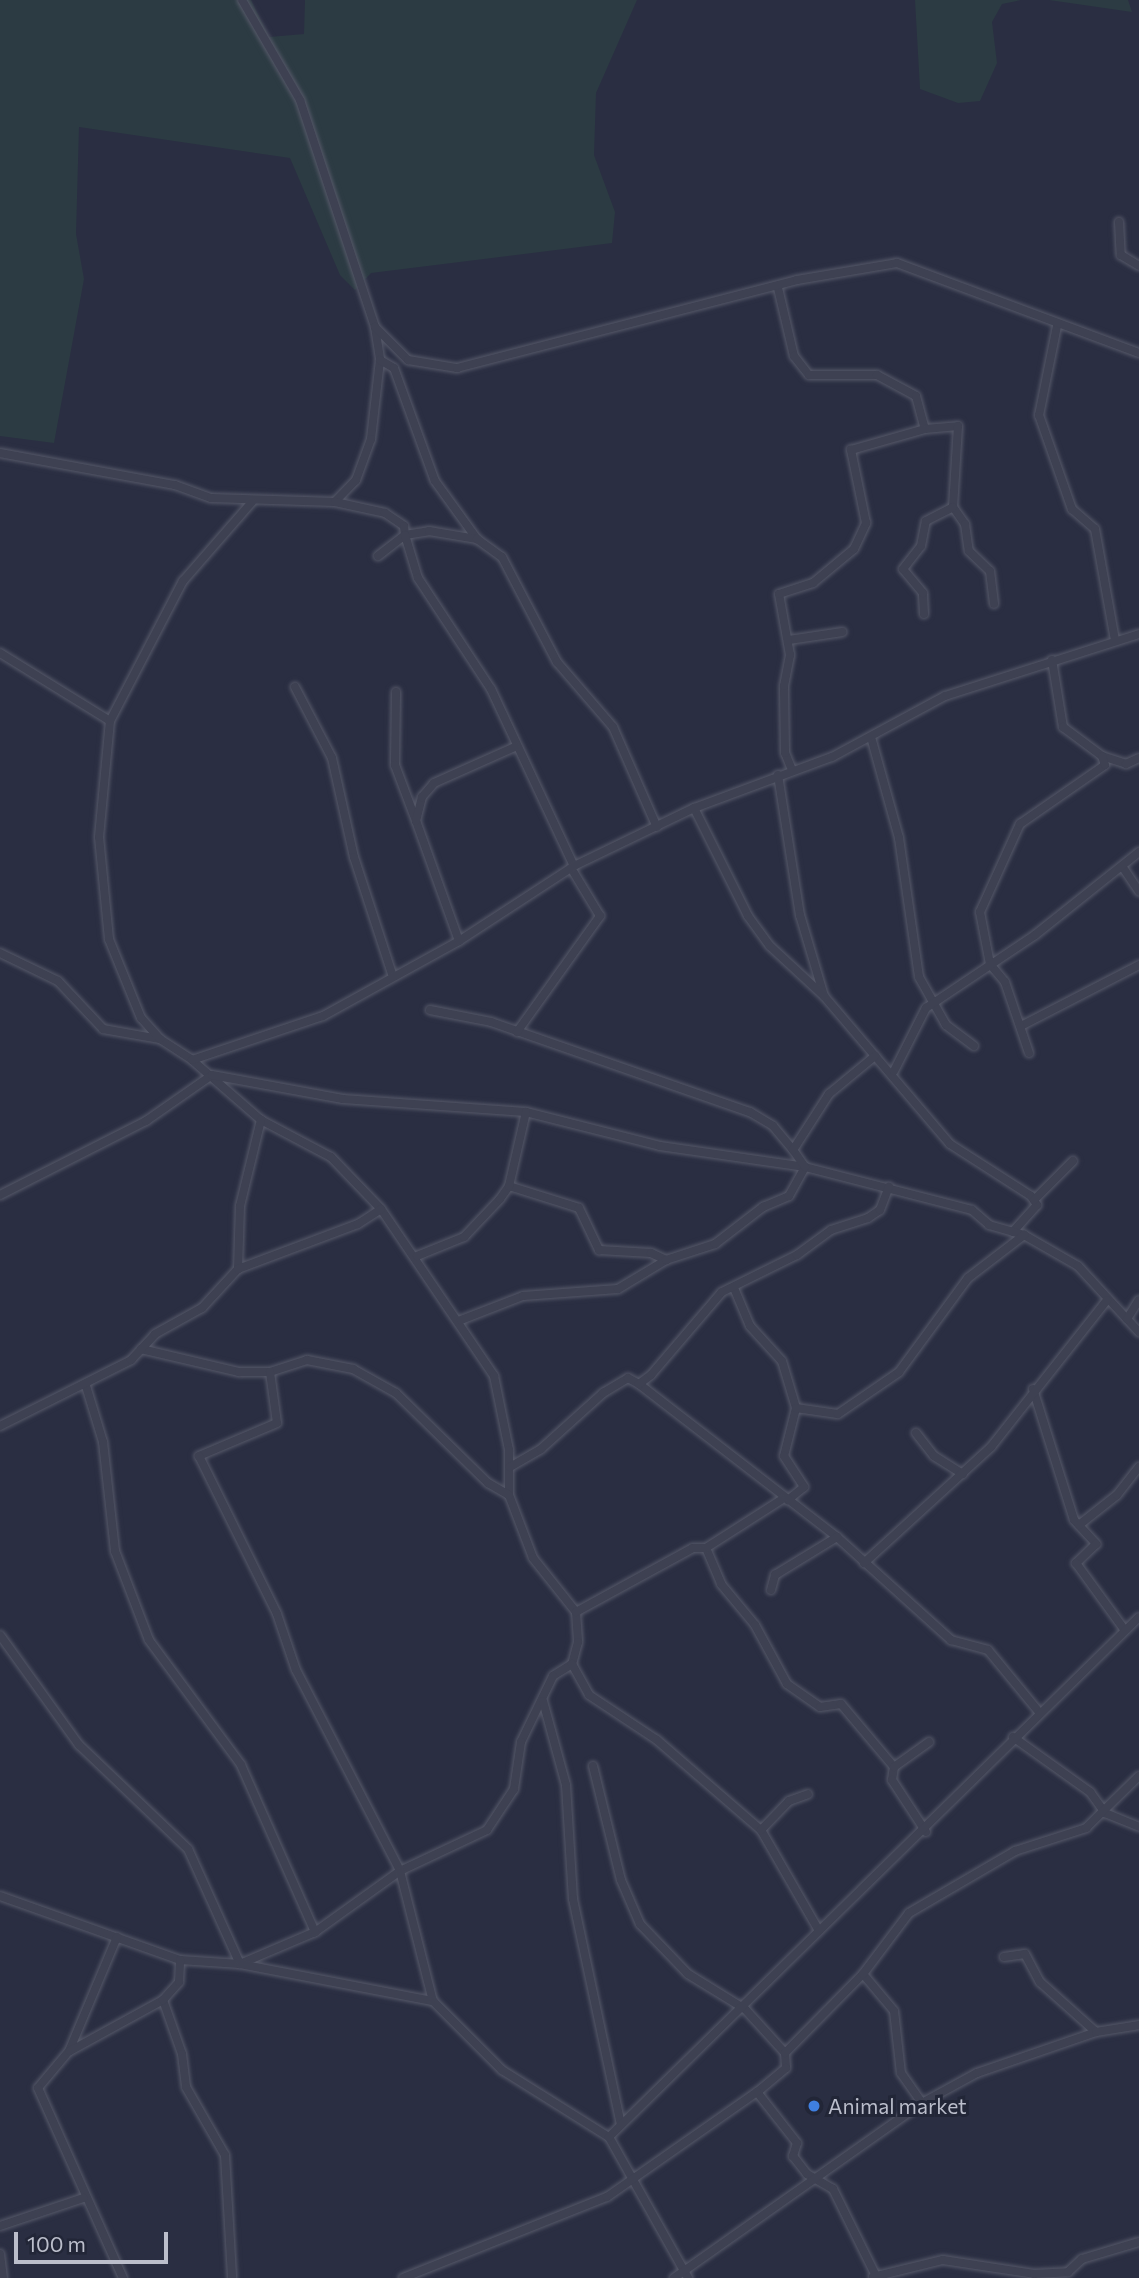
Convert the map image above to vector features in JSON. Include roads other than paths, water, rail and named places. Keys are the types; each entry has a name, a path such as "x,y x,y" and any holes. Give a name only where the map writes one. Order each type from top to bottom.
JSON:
{"street":[{"path":"242,0 300,100 375,327 380,360 370,439 356,480 335,502"},
{"path":"1119,222 1121,255 1139,266"},
{"path":"375,327 408,360 457,368 778,288 897,263 1057,326 1139,353"},
{"path":"778,288 794,356 809,376 877,375 916,396 925,429"},
{"path":"1057,326 1039,415 1072,509 1095,529 1115,640"},
{"path":"380,360 394,368 435,481 477,539 502,557 557,662 613,727 657,827"},
{"path":"792,770 785,753 789,640 779,594 813,583 842,560 866,523 851,450 925,429 958,426 953,507 965,524 969,551 990,571 994,604"},
{"path":"0,453 252,502 335,502 385,513 404,526 418,578 491,690 515,747"},
{"path":"252,502 183,582 110,720 99,838 109,939 141,1018 160,1039 212,1075 261,1120 331,1157 381,1209 417,1256 461,1320 494,1376 510,1467 509,1495 533,1558 576,1612 572,1664 589,1695 657,1740 761,1830 819,1931"},
{"path":"924,614 923,593 903,569 921,547 926,521 953,507"},
{"path":"378,556 405,535 429,531 477,539"},
{"path":"789,640 842,632"},
{"path":"192,1059 296,1027 459,941 573,867 694,808 872,737 945,696 1139,634"},
{"path":"0,653 110,720"},
{"path":"1052,660 1063,727 1102,756 1126,764 1139,758"},
{"path":"295,687 331,758 354,857 393,977"},
{"path":"396,692 395,765 459,941"},
{"path":"872,737 899,838 919,977 946,1024 974,1046"},
{"path":"416,821 435,783 520,744 573,867 600,916 517,1032"},
{"path":"1029,1053 1005,982 990,964 980,912 1020,824 1105,765 1102,756"},
{"path":"778,775 800,915 824,996"},
{"path":"694,808 748,916 794,972 824,996 875,1056 894,1071 950,1144 996,1168 1034,1200"},
{"path":"894,1071 912,1027 934,1004 1124,869 1139,852"},
{"path":"1124,869 1139,891"},
{"path":"0,953 58,981 103,1029 160,1039"},
{"path":"1021,1026 1139,965"},
{"path":"430,1010 517,1032 750,1112 773,1126 805,1167"},
{"path":"793,1150 829,1094 875,1056"},
{"path":"0,1195 146,1121 212,1075 343,1099 526,1112 660,1146 805,1167 972,1210 989,1225 1024,1235 1078,1266 1139,1332"},
{"path":"417,1256 464,1237 509,1186 526,1112"},
{"path":"238,1269 240,1206 261,1120"},
{"path":"1013,1232 1034,1200 1073,1161"},
{"path":"461,1320 523,1296 618,1289 666,1260 715,1244 763,1207 789,1196 805,1167"},
{"path":"509,1186 579,1209 599,1250 651,1253 666,1260"},
{"path":"639,1384 669,1359 722,1292 734,1288 831,1230 868,1218 880,1210 889,1188"},
{"path":"0,1426 86,1386 202,1308 238,1269 349,1228 381,1209"},
{"path":"796,1408 838,1414 899,1372 968,1278 1024,1235"},
{"path":"576,1612 693,1548 706,1548 804,1488 784,1456 796,1408 782,1361 750,1326 734,1288"},
{"path":"864,1563 963,1474 1107,1300"},
{"path":"1127,1320 1139,1300"},
{"path":"141,1349 239,1372 270,1372 307,1360 368,1375 509,1495"},
{"path":"270,1372 277,1423 200,1457 277,1614 296,1671 400,1871 433,2001 502,2070 609,2137 686,2274"},
{"path":"510,1467 541,1450 603,1393 628,1378 837,1537 951,1640 988,1650 1039,1712"},
{"path":"86,1386 103,1442 115,1551 149,1640 241,1765 315,1932"},
{"path":"1033,1389 1079,1525 1096,1544 1076,1563 1124,1629"},
{"path":"916,1433 934,1456 963,1474"},
{"path":"1079,1525 1117,1495 1139,1467"},
{"path":"771,1590 775,1575 837,1537"},
{"path":"706,1548 721,1584 755,1625 787,1684 820,1707 841,1704 894,1767"},
{"path":"609,2137 745,2009 819,1931 926,1832 1013,1737 1139,1617"},
{"path":"0,1635 79,1745 188,1849 240,1964"},
{"path":"240,1964 315,1932 400,1871 487,1830 514,1789 521,1742 553,1676 572,1664"},
{"path":"543,1701 566,1785 586,1978 621,2124"},
{"path":"1013,1737 1090,1792 1105,1813 1139,1828"},
{"path":"926,1832 892,1780 894,1767 929,1742"},
{"path":"403,2278 635,2181 786,2068 785,2053 745,2009 688,1974 640,1924 621,1880 593,1766"},
{"path":"785,2053 863,1974 909,1913 1015,1851 1086,1828 1105,1813 1139,1776"},
{"path":"761,1830 789,1801 808,1794"},
{"path":"0,1896 180,1960 240,1964 433,2001"},
{"path":"117,1937 69,2052 38,2088 83,2198 123,2278"},
{"path":"1003,1957 1025,1954 1040,1982 1096,2032"},
{"path":"69,2052 163,2000 179,1982 180,1960"},
{"path":"863,1974 894,2011 901,2073 922,2103"},
{"path":"163,2000 183,2054 186,2087 225,2155 232,2278"},
{"path":"674,2278 686,2274 922,2103 977,2073 1096,2032 1139,2025"},
{"path":"757,2092 797,2143 793,2155 833,2189 875,2277 943,2260 1015,2275 1068,2275 1082,2259 1139,2242"},
{"path":"0,2226 83,2198"},
{"path":"0,2254 3,2278"}],"place":[{"name":"Animal market","path":"814,2106"}]}
